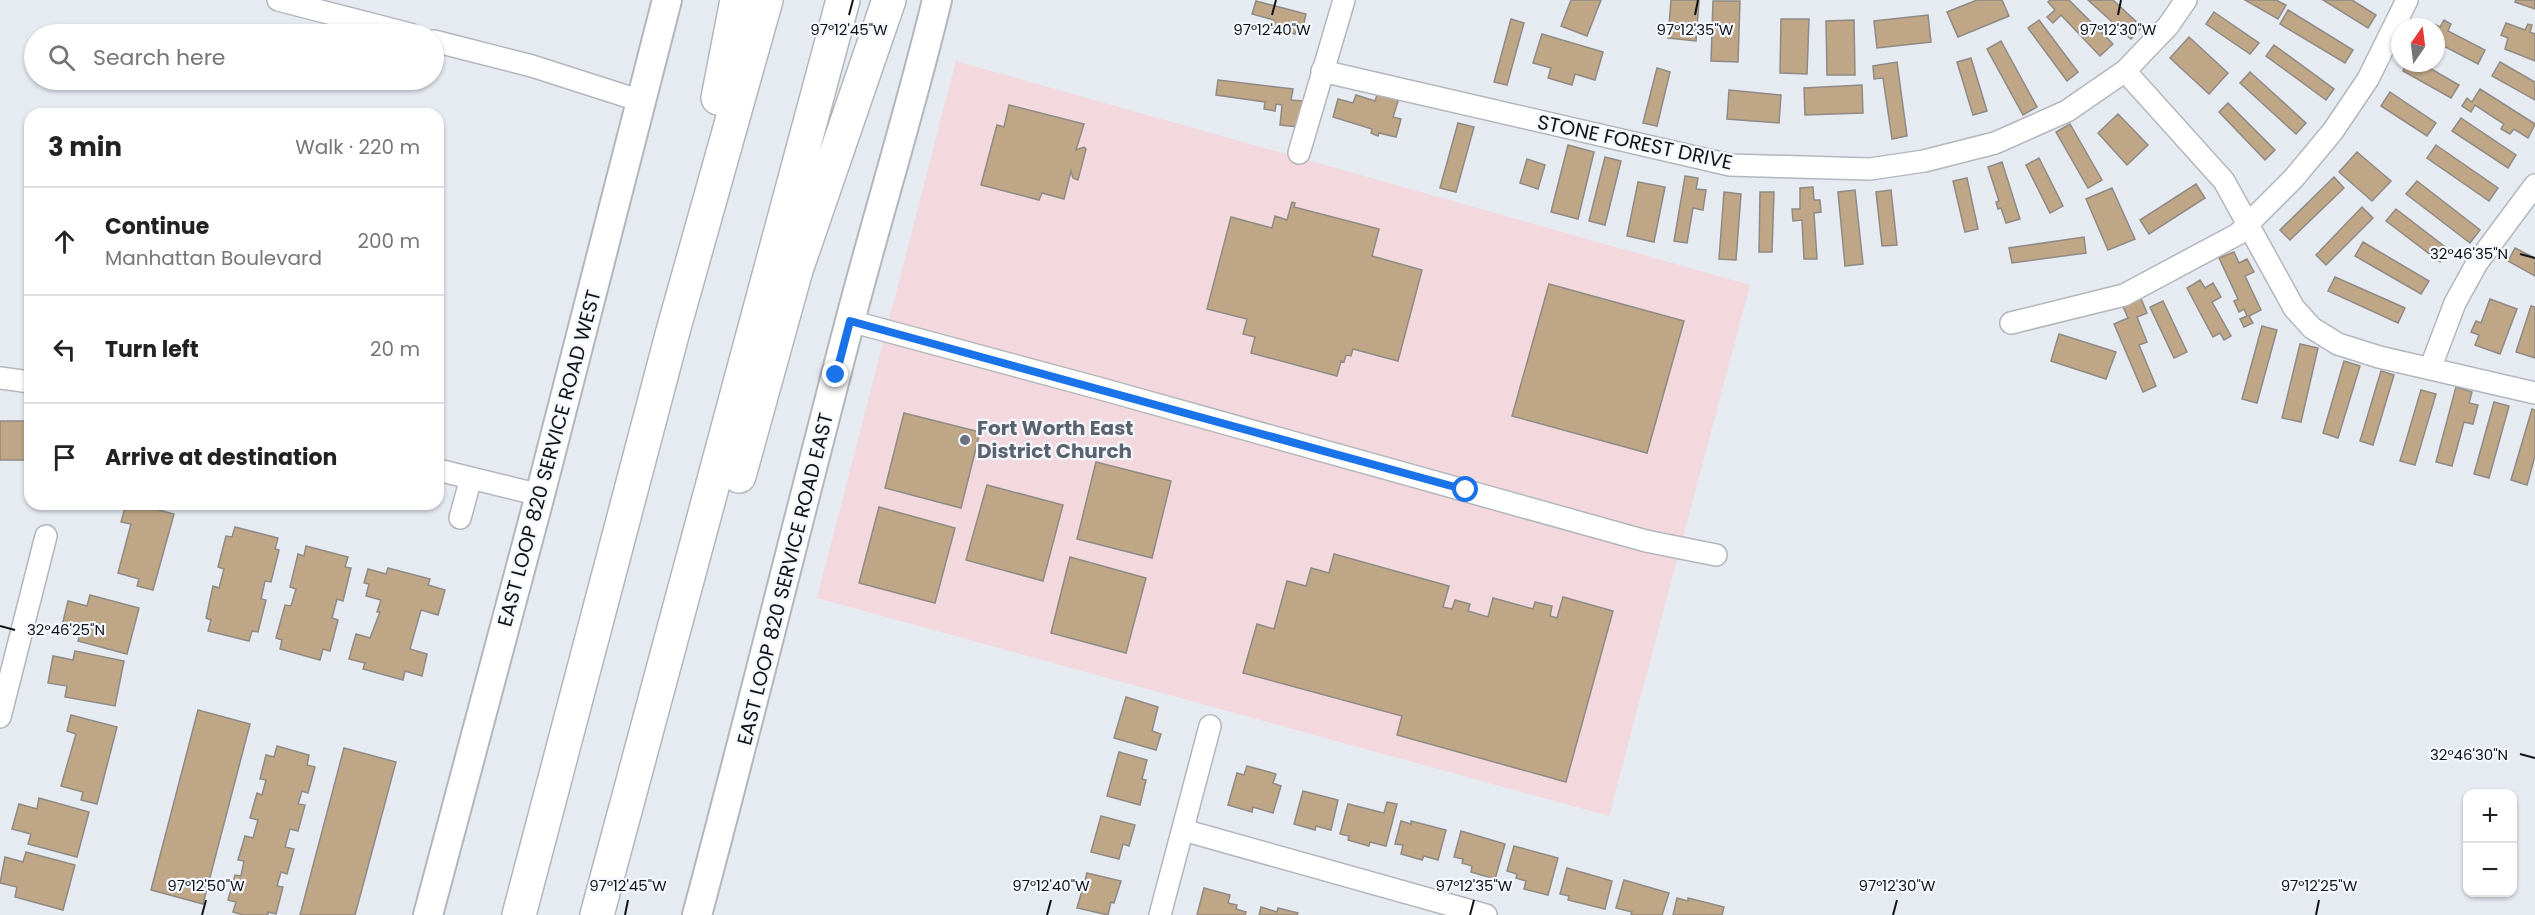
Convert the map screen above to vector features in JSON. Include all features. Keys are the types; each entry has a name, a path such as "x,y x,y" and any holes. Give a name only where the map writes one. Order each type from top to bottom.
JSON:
{"highway":[{"path":"673,331 737,0"},
{"path":"519,915 673,331 766,0"},
{"path":"597,915 843,0"},
{"path":"640,759 676,702 796,270 889,0"}],"main road":[{"name":"EAST LOOP 820 SERVICE ROAD WEST","path":"428,915 540,495 667,0"},
{"name":"EAST LOOP 820 SERVICE ROAD EAST","path":"697,915 850,321 918,80 937,0"}],"street":[{"path":"278,0 371,24"},
{"path":"1299,153 1344,0"},
{"name":"STONE FOREST DRIVE","path":"1322,71 1730,165 1870,169 1924,161 1995,143 2067,111 2125,71 2168,26 2186,0"},
{"path":"2012,323 2124,295 2238,234 2293,179 2333,131 2368,79 2407,0"},
{"path":"444,44 532,66 641,101"},
{"path":"2125,71 2224,181 2294,308 2312,328 2338,344 2379,357 2535,393"},
{"path":"2430,369 2455,303 2477,263 2535,185"},
{"path":"850,321 1646,541 1716,555"},
{"path":"0,378 24,381"},
{"path":"444,471 540,495"},
{"path":"460,518 471,478"},
{"path":"0,717 46,536"},
{"path":"1160,915 1210,726"},
{"path":"1182,830 1486,915"}],"shaded area":[{"path":"956,61 1750,285 1609,816 817,598"}],"building":[{"path":"1571,0 1601,0 1587,36 1561,26"},
{"path":"1671,0 1699,0 1696,41 1668,38"},
{"path":"1977,0 2002,0 2009,16 1958,37 1947,12"},
{"path":"2050,0 2069,0 2113,44 2100,56 2061,15 2053,23 2047,17 2055,10 2048,2"},
{"path":"2088,0 2113,0 2142,27 2131,39"},
{"path":"2245,0 2276,0 2286,5 2278,19"},
{"path":"2323,0 2352,0 2376,15 2368,28"},
{"path":"2516,0 2535,0 2535,9 2515,2"},
{"path":"1256,1 1306,14 1303,27 1297,26 1295,34 1272,28 1274,20 1252,14"},
{"path":"1713,1 1740,1 1738,62 1711,61"},
{"path":"2288,10 2353,50 2345,63 2280,24"},
{"path":"2214,12 2259,43 2250,54 2206,24"},
{"path":"1928,15 1931,42 1877,48 1874,21"},
{"path":"1511,19 1524,23 1507,85 1494,82"},
{"path":"1781,19 1809,19 1807,74 1780,73"},
{"path":"1854,20 1855,75 1827,75 1826,21"},
{"path":"2039,20 2078,72 2067,81 2028,28"},
{"path":"2445,21 2451,24 2448,31 2485,50 2478,64 2445,47"},
{"path":"2506,23 2525,30 2528,24 2532,25 2530,32 2535,34 2535,61 2505,49 2508,38 2501,35"},
{"path":"1542,34 1603,52 1595,80 1575,74 1572,85 1548,78 1551,68 1533,63"},
{"path":"2189,37 2228,73 2209,94 2170,58"},
{"path":"2001,41 2037,107 2023,115 1987,49"},
{"path":"2274,45 2334,89 2326,100 2266,56"},
{"path":"1971,58 1987,111 1973,115 1957,62"},
{"path":"1897,62 1907,136 1892,139 1883,78 1874,79 1873,66"},
{"path":"2500,62 2535,82 2535,100 2492,76"},
{"path":"1657,68 1670,72 1657,126 1643,123"},
{"path":"2250,72 2306,123 2296,134 2240,83"},
{"path":"2405,72 2437,72 2459,85 2451,98"},
{"path":"1218,80 1293,89 1291,100 1302,101 1299,127 1280,125 1282,105 1276,104 1275,111 1264,109 1265,102 1216,95"},
{"path":"1862,85 1863,113 1805,115 1804,88"},
{"path":"2480,89 2535,124 2528,138 2514,129 2510,134 2501,129 2504,124 2475,105 2471,112 2462,106 2467,98 2472,102"},
{"path":"1729,90 1781,95 1779,123 1727,119"},
{"path":"1378,92 1399,98 1393,117 1401,119 1396,137 1379,133 1378,136 1371,133 1372,129 1333,117 1338,99 1353,103 1356,95 1375,101"},
{"path":"2390,92 2436,123 2427,136 2381,106"},
{"path":"2228,103 2275,150 2265,160 2219,112"},
{"path":"1009,105 1084,124 1076,150 1084,147 1086,149 1078,180 1073,178 1071,171 1064,199 1042,193 1039,200 981,185 997,125 1004,127"},
{"path":"2118,114 2148,145 2127,165 2098,133"},
{"path":"2461,118 2516,155 2508,168 2452,131"},
{"path":"1458,123 1474,127 1456,192 1440,188"},
{"path":"2070,124 2102,180 2088,188 2056,132"},
{"path":"1568,145 1594,152 1578,219 1551,212"},
{"path":"2436,145 2498,188 2489,201 2427,158"},
{"path":"2357,152 2391,181 2372,201 2339,172"},
{"path":"1605,157 1621,161 1605,225 1589,221"},
{"path":"2039,158 2063,206 2050,213 2026,165"},
{"path":"1527,159 1545,165 1538,189 1520,183"},
{"path":"2002,162 2020,219 2006,223 2001,208 1998,209 1996,202 1999,201 1988,167"},
{"path":"1685,176 1698,178 1696,189 1706,190 1703,210 1693,208 1687,243 1674,241"},
{"path":"2334,177 2344,188 2290,240 2280,230"},
{"path":"1967,178 1978,229 1965,232 1953,181"},
{"path":"2417,181 2480,230 2470,243 2406,194"},
{"path":"1638,182 1665,187 1654,242 1627,236"},
{"path":"2196,184 2205,198 2149,234 2140,220"},
{"path":"1813,187 1814,200 1820,200 1821,212 1814,213 1817,259 1804,259 1802,220 1793,221 1792,209 1800,209 1800,188"},
{"path":"2112,188 2135,239 2108,250 2086,199"},
{"path":"1855,190 1863,264 1845,266 1838,192"},
{"path":"1891,190 1897,245 1882,246 1876,192"},
{"path":"1724,192 1741,194 1736,260 1719,259"},
{"path":"1760,192 1774,192 1772,252 1759,252"},
{"path":"1292,202 1295,203 1294,207 1379,229 1372,256 1422,270 1398,361 1353,349 1351,356 1346,355 1344,362 1341,361 1337,376 1251,353 1255,337 1243,334 1247,319 1207,309 1231,217 1272,228 1275,216 1287,220"},
{"path":"2362,207 2373,218 2326,265 2316,255"},
{"path":"2396,209 2449,250 2440,262 2386,221"},
{"path":"2084,237 2086,253 2012,263 2009,248"},
{"path":"2363,242 2429,281 2421,294 2355,256"},
{"path":"2515,248 2535,258 2535,276 2508,261"},
{"path":"2234,252 2239,263 2247,259 2254,272 2245,276 2261,310 2249,316 2253,323 2244,327 2240,319 2247,316 2244,309 2239,312 2234,301 2238,299 2219,258"},
{"path":"2335,277 2405,308 2398,323 2328,291"},
{"path":"2200,280 2205,288 2213,283 2221,297 2212,302 2231,336 2224,340 2220,333 2213,337 2187,288"},
{"path":"1549,284 1684,321 1647,453 1512,416"},
{"path":"2140,296 2147,313 2137,317 2147,342 2139,345 2156,386 2143,392 2114,324 2128,318 2122,304"},
{"path":"2490,299 2517,309 2500,354 2475,345 2479,335 2471,332 2476,321 2481,323"},
{"path":"2163,301 2187,352 2174,358 2150,307"},
{"path":"2531,306 2535,307 2535,358 2516,352"},
{"path":"2262,326 2277,330 2257,403 2242,399"},
{"path":"2059,334 2116,352 2106,379 2051,361"},
{"path":"2300,344 2318,348 2301,422 2282,418"},
{"path":"2344,361 2360,366 2338,438 2323,433"},
{"path":"2381,371 2394,375 2373,445 2360,441"},
{"path":"2456,387 2472,392 2469,403 2478,405 2473,424 2464,422 2452,466 2436,462"},
{"path":"2421,390 2436,394 2415,465 2400,461"},
{"path":"2494,402 2509,406 2489,478 2474,474"},
{"path":"2532,409 2535,410 2535,456 2527,485 2511,480"},
{"path":"904,413 980,432 961,508 885,488"},
{"path":"0,421 24,421 24,460 0,460"},
{"path":"1096,462 1171,481 1152,558 1077,539"},
{"path":"987,485 1063,505 1043,581 966,560"},
{"path":"879,507 955,528 935,603 859,583"},
{"path":"124,510 158,510 174,514 153,590 137,586 139,579 118,573 131,524 121,522"},
{"path":"235,527 278,538 275,549 279,550 271,582 265,581 261,599 266,600 258,632 252,631 249,641 208,631 211,620 206,618 213,586 219,588 224,569 218,567 226,536 232,537"},
{"path":"306,546 348,557 345,567 351,568 343,601 337,599 332,618 338,620 330,651 323,649 320,660 280,649 282,640 276,638 285,605 291,606 296,589 290,587 298,554 304,556"},
{"path":"1334,554 1449,586 1443,607 1452,609 1455,600 1470,604 1468,611 1488,617 1493,598 1533,609 1535,602 1552,606 1550,616 1557,618 1563,597 1613,611 1566,782 1397,735 1402,716 1243,673 1257,624 1274,629 1287,581 1306,586 1311,568 1329,573"},
{"path":"1070,557 1146,578 1126,653 1051,633"},
{"path":"388,568 430,579 428,585 445,590 438,615 421,610 410,649 427,654 422,676 405,671 403,680 363,669 365,663 349,659 356,634 370,638 380,612 377,612 381,600 366,596 369,584 364,583 368,569 386,574"},
{"path":"90,595 139,608 127,654 78,641 81,631 62,626 68,601 87,606"},
{"path":"75,651 124,661 115,706 65,697 67,686 48,683 53,656 73,660"},
{"path":"1126,697 1158,707 1152,731 1161,734 1156,750 1114,738"},
{"path":"198,710 250,724 203,904 151,890"},
{"path":"71,715 117,727 97,804 81,800 83,792 61,786 76,734 67,731"},
{"path":"277,746 309,755 307,765 315,767 308,793 302,791 298,804 305,805 298,831 290,829 285,847 294,849 287,874 281,872 277,886 283,887 276,914 268,912 268,915 243,915 233,912 236,902 228,900 235,875 241,876 244,861 238,860 245,836 253,838 258,820 250,818 257,793 262,795 266,780 260,779 266,755 274,757"},
{"path":"344,748 396,762 355,915 300,915"},
{"path":"1119,752 1147,760 1142,779 1146,780 1140,805 1107,796"},
{"path":"1247,766 1276,774 1273,783 1281,786 1273,813 1253,807 1252,812 1228,805 1237,773 1244,775"},
{"path":"1303,791 1338,800 1331,830 1316,826 1315,830 1294,824"},
{"path":"39,798 89,812 77,857 28,844 31,834 12,829 19,804 37,809"},
{"path":"1387,802 1397,804 1386,846 1370,842 1369,846 1348,840 1349,836 1340,834 1348,804 1384,813"},
{"path":"1101,816 1135,825 1129,846 1123,844 1119,859 1091,852"},
{"path":"1401,821 1411,824 1411,821 1446,830 1438,860 1424,856 1422,860 1401,854 1403,845 1395,844"},
{"path":"1461,831 1505,844 1495,879 1471,872 1472,866 1462,863 1463,859 1454,857"},
{"path":"1514,846 1558,858 1548,895 1524,889 1526,881 1516,878 1517,874 1507,871"},
{"path":"26,852 75,865 63,910 15,897 17,887 0,883 5,857 23,862"},
{"path":"1567,868 1612,881 1605,909 1568,900 1569,896 1560,894"},
{"path":"1087,873 1121,881 1114,903 1111,902 1108,915 1077,908"},
{"path":"1624,880 1669,893 1662,915 1631,915 1632,912 1616,908"},
{"path":"1204,888 1230,895 1228,903 1237,905 1236,909 1246,912 1245,915 1197,915"},
{"path":"1677,898 1688,901 1688,898 1724,907 1722,915 1673,915"},
{"path":"1261,907 1277,912 1278,908 1298,913 1297,915 1259,915"}],"place":[{"name":"Fort Worth East District Church","path":"965,440"}],"route":[{"path":"836,375 850,321 1466,490"}]}
